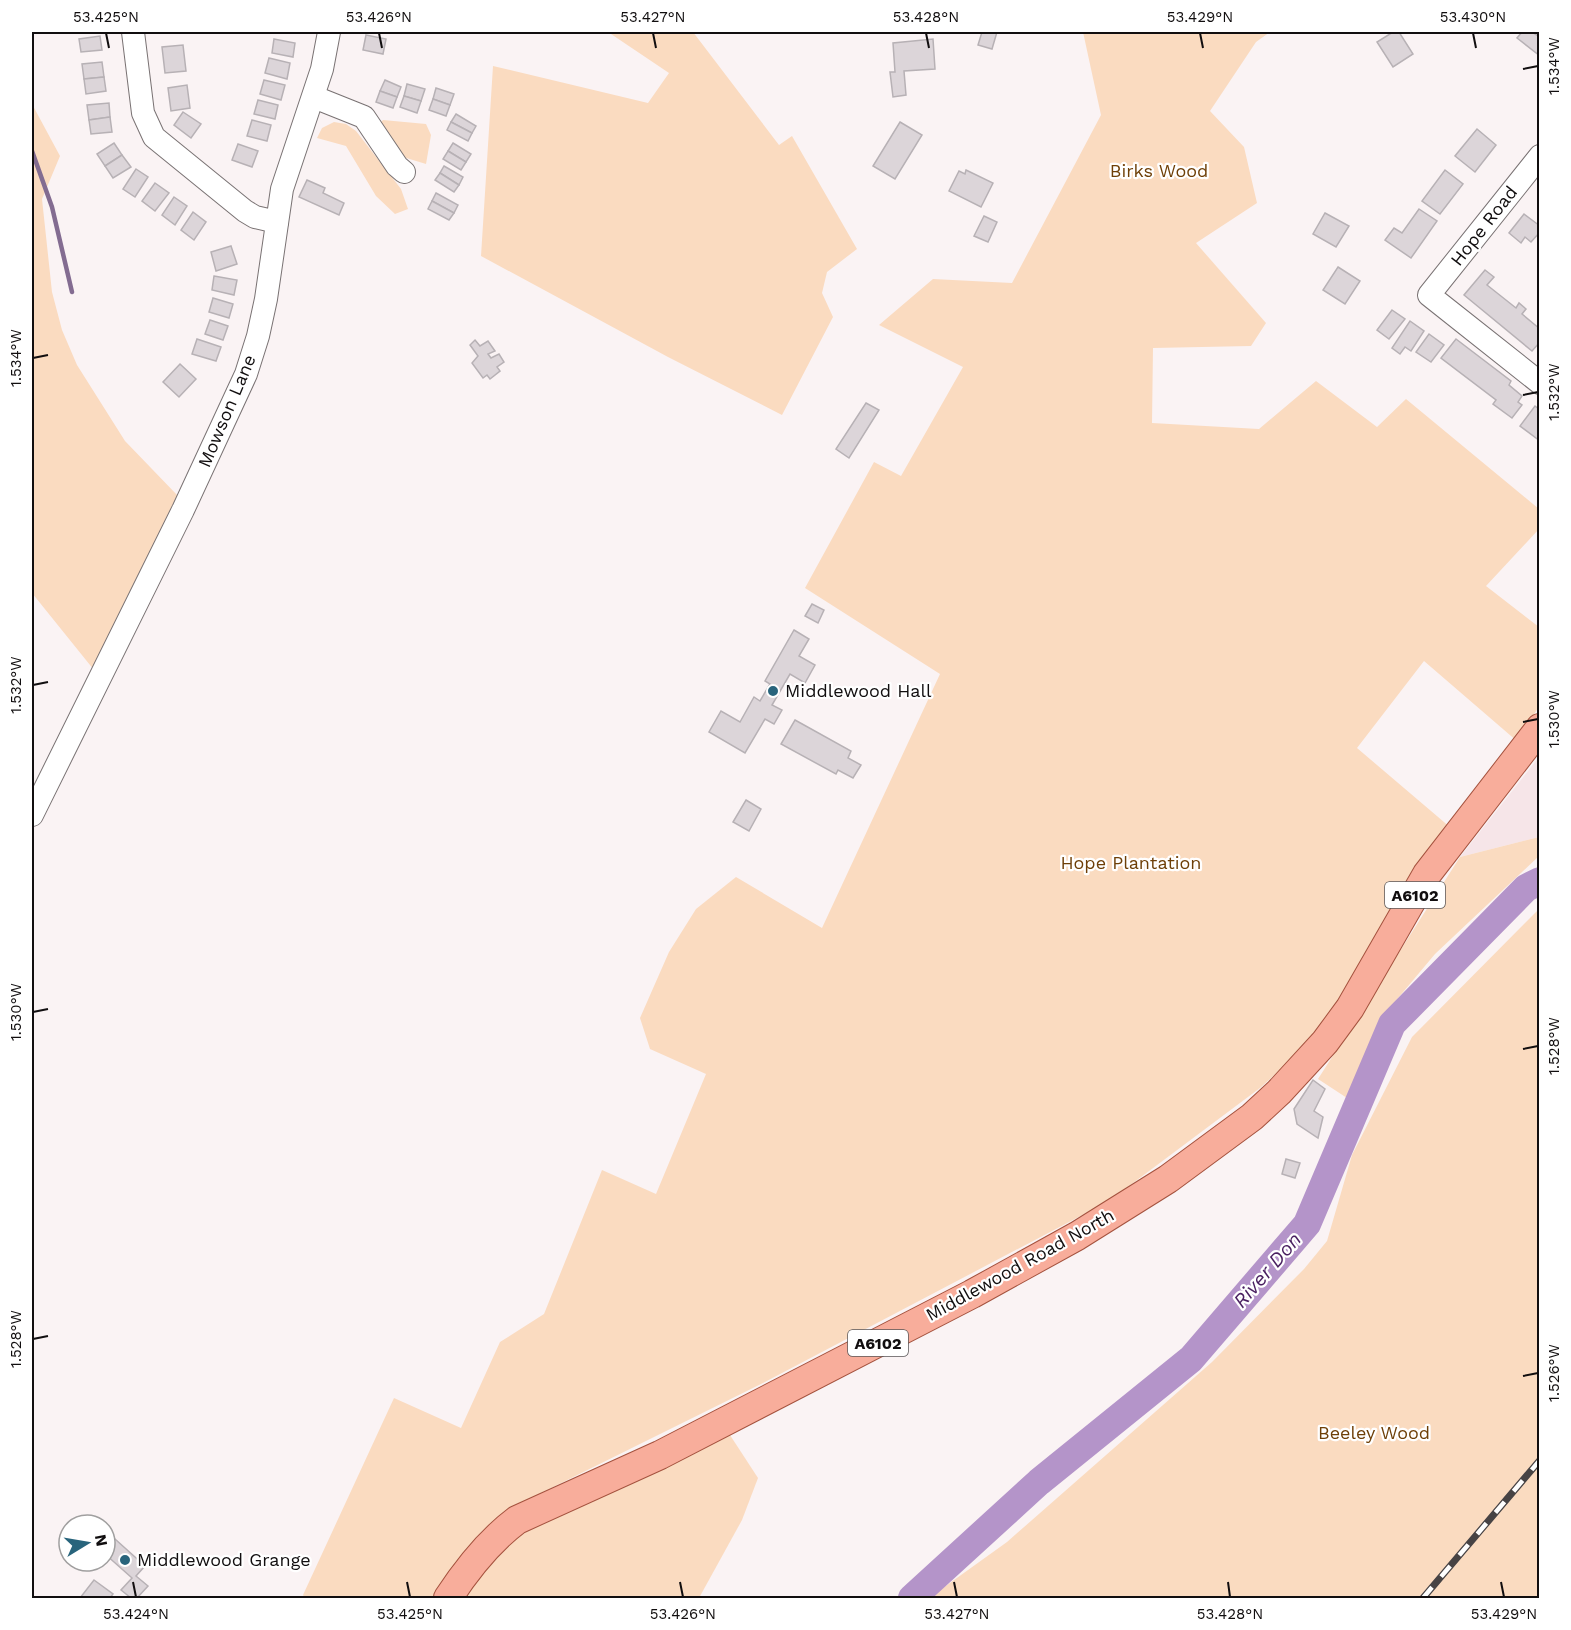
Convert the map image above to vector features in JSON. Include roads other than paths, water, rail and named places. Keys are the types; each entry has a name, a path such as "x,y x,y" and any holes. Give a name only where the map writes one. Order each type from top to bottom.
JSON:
{"main road":[{"name":"Middlewood Road North","path":"448,1599 476,1559 498,1534 518,1520 660,1455 972,1294 1077,1236 1168,1179 1252,1117 1325,1042 1350,1008 1427,874 1539,728"}],"street":[{"path":"133,32 143,113 154,137 255,218 277,222"},
{"name":"Mowson Lane","path":"32,815 183,510 246,374 258,336 266,299 285,178 314,97 329,32"},
{"path":"314,97 364,117 404,172"},
{"name":"Hope Road","path":"1539,156 1429,296 1539,383"}],"waterway":[{"path":"32,151 52,207 72,292"},
{"name":"River Don","path":"912,1598 1039,1482 1191,1359 1307,1224 1392,1024 1526,888 1540,881"}],"railway":[{"path":"1423,1598 1540,1460"}],"place":[{"name":"Middlewood Hall","path":"773,691"},
{"name":"Middlewood Grange","path":"125,1560"}],"park label":[{"name":"Birks Wood","path":"1159,171"},
{"name":"Hope Plantation","path":"1131,863"},
{"name":"Beeley Wood","path":"1374,1433"}]}
